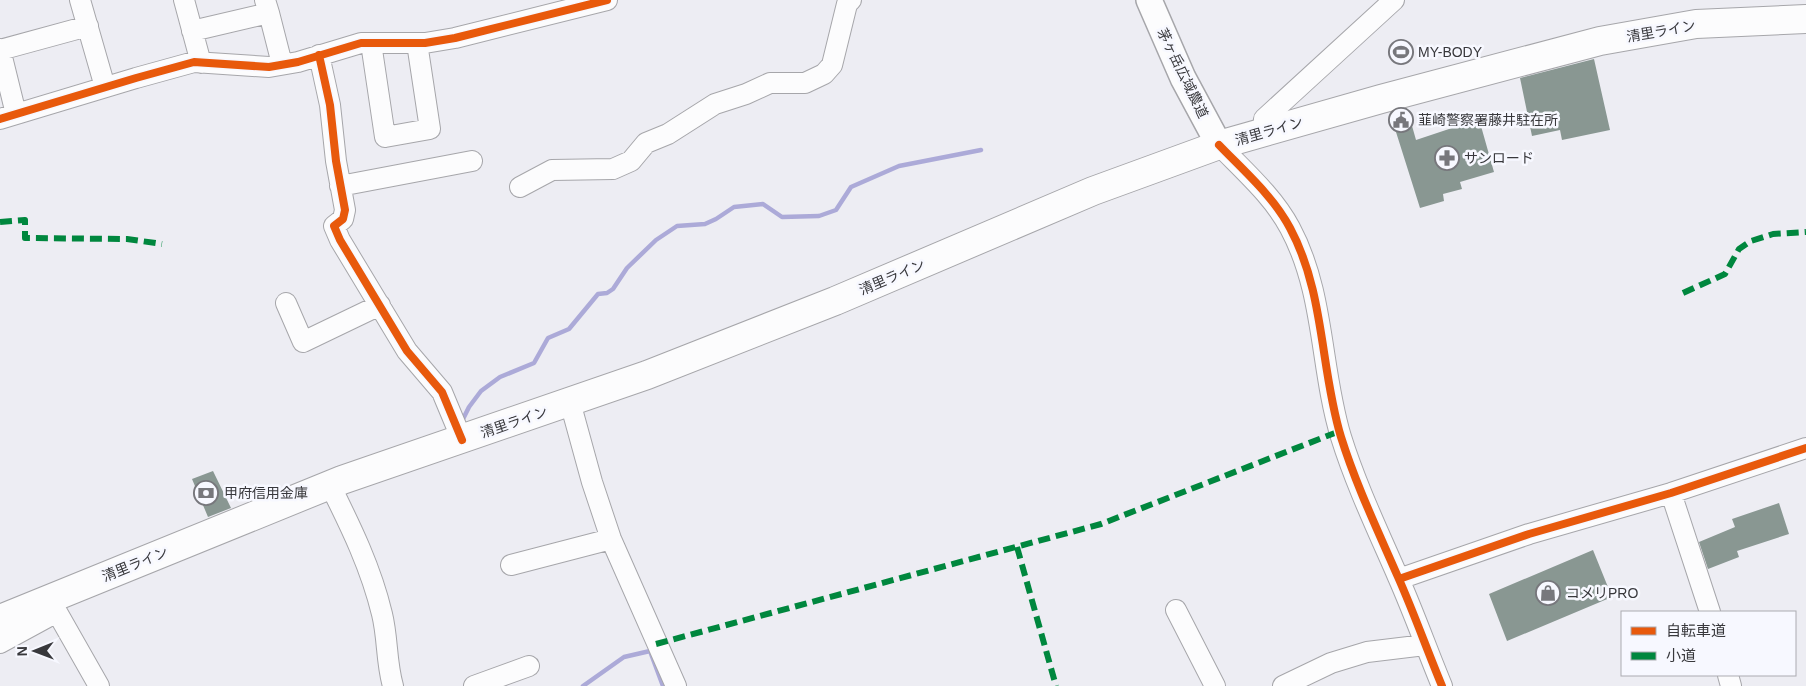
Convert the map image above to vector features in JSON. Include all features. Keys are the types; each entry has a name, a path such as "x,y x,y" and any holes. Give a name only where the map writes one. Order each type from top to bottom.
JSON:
{"highway":[{"name":"清里ライン","path":"0,619 53,605 330,485 647,376 835,301 1093,191 1219,145 1381,99 1600,41 1696,24 1806,19"}],"main road":[{"name":"茅ヶ岳広域農道","path":"1149,0 1183,78 1219,145"}],"street":[{"path":"80,0 105,87"},
{"path":"184,0 200,62"},
{"path":"88,26 0,50 8,117 194,62 269,67 361,43 425,43 454,38 607,0"},
{"path":"520,187 552,170 613,169 631,161 646,143 668,134 715,104 746,94 770,83 805,83 824,74 832,65 848,4 851,0"},
{"path":"1263,133 1264,119 1394,0"},
{"path":"192,31 267,7 282,64"},
{"path":"371,43 386,137 430,129 417,43"},
{"path":"319,55 330,105 336,161 345,210 343,218 334,226 340,240 407,351 442,392 462,440"},
{"path":"1219,145 1267,195 1289,226 1303,254 1312,286 1332,402 1341,436 1357,484 1399,578 1442,686"},
{"path":"340,186 472,161"},
{"path":"286,303 303,342 380,306"},
{"path":"570,402 610,540 676,686"},
{"path":"1399,578 1529,534 1670,493 1806,448"},
{"path":"330,485 369,568 383,615 388,670 393,686"},
{"path":"1670,493 1710,611"},
{"path":"511,565 610,540"},
{"path":"0,644 53,605 99,686"},
{"path":"1176,610 1215,686"},
{"path":"1283,686 1331,663 1367,652 1425,644"},
{"path":"474,686 529,666"}],"building":[{"path":"1594,59 1610,130 1562,140 1560,130 1532,136 1520,78"},
{"name":"サンロード","path":"1407,108 1416,140 1479,119 1494,172 1460,182 1462,189 1443,194 1444,201 1420,208 1390,113"},
{"path":"213,471 231,508 208,517 192,479"},
{"path":"1779,503 1789,534 1737,551 1739,557 1708,569 1699,542 1735,527 1732,519"},
{"path":"1593,550 1612,597 1507,641 1489,594"}],"waterway":[{"path":"461,423 469,407 481,391 500,377 534,363 548,338 569,329 598,294 607,293 613,289 627,268 656,240 677,226 705,224 734,207 763,204 782,217 819,216 836,210 851,187 899,166 981,150"},
{"path":"583,686 624,657 650,651 663,686"}],"marked path":[{"path":"0,222 25,220 25,238 127,239 162,244"},
{"path":"1683,293 1725,274 1739,249 1751,241 1773,234 1806,232"},
{"path":"656,644 1101,524 1340,431"},
{"path":"1017,547 1056,686"}],"cycle path":[{"path":"0,119 194,62 269,67 298,62 361,43 425,43 455,38 607,0"},
{"path":"319,55 330,105 336,161 345,210 343,219 334,226 340,240 407,351 442,392 462,440"},
{"path":"1219,145 1258,184 1275,205 1290,228 1301,253 1310,278 1316,304 1334,411 1341,437 1360,490 1404,591 1442,686"},
{"path":"1399,579 1529,534 1671,493 1806,448"}],"place":[{"name":"MY-BODY","path":"1401,52"},
{"name":"韮崎警察署藤井駐在所","path":"1401,120"},
{"name":"サンロード","path":"1447,158"},
{"name":"甲府信用金庫","path":"206,493"},
{"name":"コメリPRO","path":"1548,593"}]}
